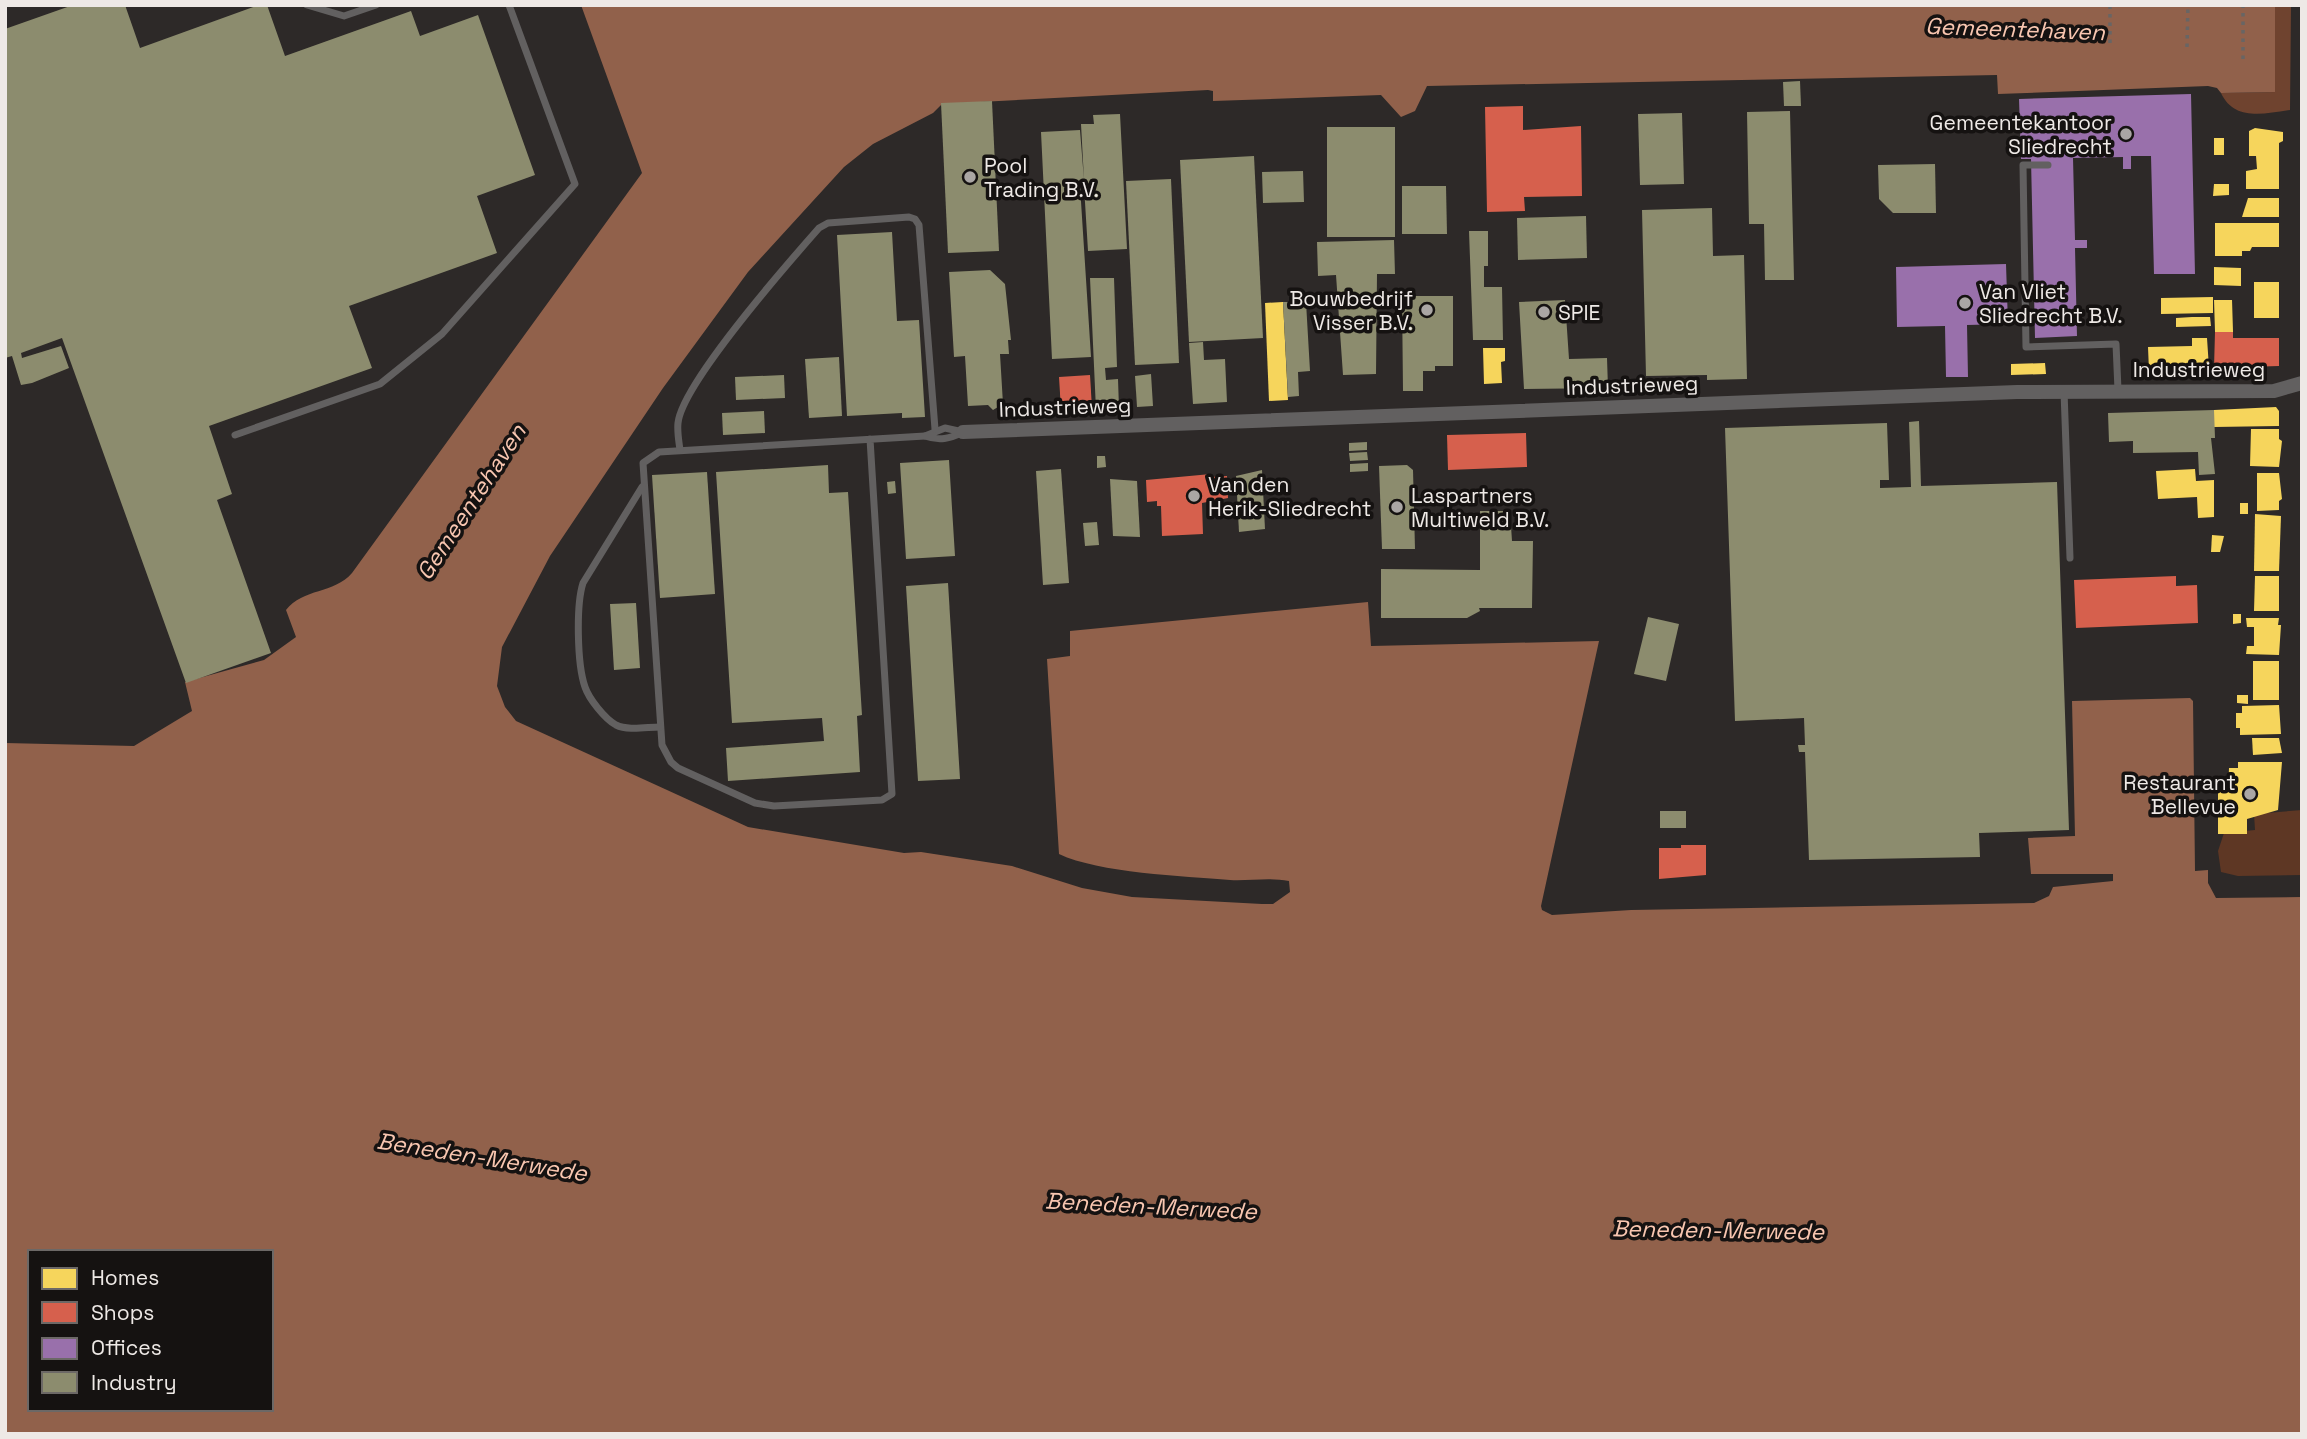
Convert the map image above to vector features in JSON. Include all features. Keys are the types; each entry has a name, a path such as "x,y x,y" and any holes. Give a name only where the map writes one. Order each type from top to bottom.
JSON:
{"street":[{"name":"Industrieweg","path":"963,432 2064,391 2274,391 2302,383"}],"lane":[{"path":"307,5 344,16 376,5"},
{"path":"235,435 380,384 442,334 575,184 509,5"},
{"path":"2048,165 2023,165 2026,347 2116,344 2118,390"},
{"path":"680,450 678,422 687,397 768,286 819,228 828,223 909,217 915,219 919,225 935,429"},
{"path":"2064,391 2070,558"},
{"path":"925,436 935,429 951,428 963,432"},
{"path":"870,439 892,794 881,800 774,806 755,803 678,768 666,754 660,727 642,486 641,470 647,458 659,452 680,450 870,439 925,436 936,439 952,438 963,432"},
{"path":"642,486 583,583 578,597 583,678 589,696 617,726 660,727"}],"path":[{"path":"2110,5 2110,43"},
{"path":"2188,5 2188,47"},
{"path":"2243,5 2243,59"}],"shaded area":[{"path":"2275,5 2291,5 2290,110 2260,114 2241,112 2233,108 2221,93 2275,92"},
{"path":"2302,810 2302,875 2238,876 2221,872 2218,851 2224,833 2255,830 2254,814"}],"water":[{"path":"581,5 2275,5 2275,92 2221,93 2217,88 2208,86 1998,94 1997,75 1427,86 1415,111 1401,117 1381,95 1213,101 1213,91 1208,90 942,104 933,113 873,144 844,167 748,272 663,388 550,556 502,647 497,686 505,707 516,721 748,827 904,853 921,852 1012,866 1082,888 1132,897 1273,904 1290,892 1289,881 1230,880 1142,873 1096,866 1059,854 1047,659 1070,656 1070,631 1368,602 1371,646 1599,641 1541,906 1542,910 1552,915 1631,910 2034,903 2049,896 2053,887 2113,881 2113,874 2031,874 2028,838 2075,836 2072,701 2190,698 2193,701 2195,871 2208,870 2208,883 2216,898 2302,897 2302,1434 5,1434 5,743 134,746 192,711 185,682 264,660 296,637 286,610 293,603 336,585 352,573 642,173"}],"building: Homes":[{"path":"2255,128 2283,132 2283,141 2279,143 2279,189 2246,189 2246,171 2257,169 2256,156 2249,156 2249,131"},
{"path":"2214,138 2224,138 2224,155 2214,155"},
{"path":"2214,184 2229,184 2229,195 2213,196"},
{"path":"2248,198 2279,198 2279,217 2242,217"},
{"path":"2215,223 2279,223 2279,247 2252,247 2250,251 2242,251 2242,256 2215,256"},
{"path":"2214,267 2241,268 2241,286 2214,285"},
{"path":"2254,282 2279,282 2279,318 2254,318"},
{"path":"2213,297 2213,313 2161,314 2161,298"},
{"path":"2214,300 2232,300 2233,332 2215,332"},
{"path":"1283,302 1288,400 1269,401 1265,303"},
{"path":"2210,317 2211,326 2176,327 2176,318"},
{"path":"2192,338 2207,338 2209,368 2149,371 2148,347 2192,346"},
{"path":"1483,348 1505,348 1505,361 1501,362 1502,383 1484,384"},
{"path":"2045,363 2046,374 2011,375 2011,364"},
{"path":"2276,407 2279,411 2279,426 2214,427 2214,410"},
{"path":"2251,429 2279,429 2279,439 2282,441 2279,467 2250,466"},
{"path":"2195,469 2196,481 2214,480 2214,517 2198,518 2197,497 2158,499 2156,471"},
{"path":"2257,473 2279,473 2282,499 2279,501 2279,510 2257,511"},
{"path":"2240,503 2248,503 2248,514 2240,514"},
{"path":"2255,514 2281,516 2279,571 2254,571"},
{"path":"2212,535 2224,536 2220,552 2211,552"},
{"path":"2255,576 2279,576 2279,611 2254,611"},
{"path":"2233,614 2241,614 2241,623 2233,624"},
{"path":"2246,618 2279,618 2279,655 2246,654 2247,646 2254,646 2254,627 2247,627"},
{"path":"2253,661 2279,661 2279,700 2253,700"},
{"path":"2237,695 2248,695 2248,704 2237,703"},
{"path":"2279,705 2281,734 2240,735 2240,728 2236,728 2236,713 2242,713 2242,706"},
{"path":"2252,738 2279,738 2282,753 2253,755"},
{"path":"2238,762 2282,762 2278,810 2247,819 2247,834 2218,834 2218,791 2228,791 2229,768 2238,768"}],"building: Shops":[{"path":"1523,106 1523,130 1581,126 1582,196 1524,197 1525,211 1487,212 1485,107"},
{"path":"2215,332 2233,332 2233,338 2279,338 2279,366 2214,368"},
{"path":"1090,375 1092,408 1061,410 1059,377"},
{"path":"1526,433 1527,467 1448,470 1447,435"},
{"path":"1211,474 1211,477 1227,476 1228,498 1202,503 1203,534 1162,536 1161,506 1157,506 1157,501 1147,502 1146,480"},
{"path":"2176,576 2176,586 2197,585 2198,623 2076,628 2074,580"},
{"path":"1681,845 1706,845 1706,875 1659,879 1659,848 1681,848"}],"building: Offices":[{"path":"2191,94 2195,274 2154,274 2151,156 2131,156 2131,169 2123,169 2123,157 2073,158 2075,240 2087,240 2087,248 2075,248 2077,336 2035,338 2031,159 2021,159 2019,99"},
{"path":"2006,264 2008,324 1967,325 1968,377 1946,377 1945,326 1897,327 1896,267"}],"building: Industry":[{"path":"73,5 125,5 140,48 259,5 267,5 285,56 411,11 420,36 478,15 535,175 477,196 497,253 349,306 372,368 209,426 232,494 217,500 271,653 186,683 62,338 21,353 22,358 61,346 69,368 32,383 21,385 12,356 5,358 5,29"},
{"path":"1800,81 1801,106 1784,106 1783,82"},
{"path":"992,101 999,251 948,253 941,103"},
{"path":"1790,111 1794,280 1765,280 1764,224 1749,224 1747,112"},
{"path":"1682,113 1684,184 1640,185 1638,114"},
{"path":"1120,114 1127,249 1088,251 1084,186 1080,186 1091,357 1052,359 1041,132 1080,130 1084,180 1081,124 1094,124 1093,115"},
{"path":"1327,127 1395,127 1395,237 1327,237"},
{"path":"1254,156 1263,338 1189,342 1180,160"},
{"path":"1935,164 1936,213 1893,213 1879,199 1878,165"},
{"path":"1303,171 1304,202 1263,203 1262,172"},
{"path":"1171,179 1179,363 1135,365 1126,181"},
{"path":"1402,186 1446,186 1447,234 1402,234"},
{"path":"1712,208 1713,256 1744,255 1747,379 1707,380 1707,375 1646,376 1642,210"},
{"path":"1586,216 1587,258 1518,260 1517,218"},
{"path":"1469,231 1488,231 1488,266 1484,266 1484,287 1502,287 1503,340 1473,340"},
{"path":"892,232 897,321 919,320 925,417 902,418 902,413 847,416 837,235"},
{"path":"1394,240 1395,274 1377,274 1376,374 1343,375 1336,275 1318,276 1317,242"},
{"path":"990,270 1005,284 1011,340 1008,340 1009,354 1000,354 1003,404 993,410 988,405 968,406 965,356 954,357 949,272"},
{"path":"1090,278 1114,278 1117,367 1105,368 1106,380 1118,379 1119,408 1096,410"},
{"path":"1402,296 1453,296 1453,366 1435,366 1435,371 1423,371 1423,391 1403,391"},
{"path":"1565,300 1569,359 1607,358 1608,388 1524,389 1519,302"},
{"path":"1283,302 1306,302 1310,371 1298,372 1299,396 1288,397"},
{"path":"1203,342 1204,360 1225,359 1227,402 1193,404 1189,343"},
{"path":"839,357 842,416 809,418 805,359"},
{"path":"1151,374 1153,406 1137,407 1135,376"},
{"path":"784,375 785,398 736,400 735,377"},
{"path":"2214,410 2215,438 2211,438 2215,474 2199,475 2198,452 2133,453 2133,441 2109,442 2108,413"},
{"path":"764,411 765,433 723,435 722,413"},
{"path":"1919,421 1921,486 2057,482 2069,830 1979,833 1980,857 1809,860 1805,752 1799,752 1798,745 1805,745 1804,718 1735,721 1725,428 1887,423 1889,480 1880,480 1880,488 1911,487 1909,422"},
{"path":"1367,442 1367,450 1349,451 1349,443"},
{"path":"1367,452 1368,460 1350,461 1349,453"},
{"path":"1097,456 1105,456 1106,467 1097,468"},
{"path":"949,460 955,556 906,559 900,463"},
{"path":"1368,463 1368,471 1350,472 1350,464"},
{"path":"828,465 829,493 848,492 862,715 857,716 860,772 728,781 726,748 824,741 822,718 732,723 716,472"},
{"path":"1407,465 1413,470 1415,549 1382,549 1379,466"},
{"path":"1061,469 1069,583 1043,585 1036,471"},
{"path":"1262,470 1265,529 1239,532 1236,476"},
{"path":"707,472 715,594 660,598 652,475"},
{"path":"1110,479 1137,481 1140,537 1113,536"},
{"path":"895,481 896,493 888,494 887,482"},
{"path":"1480,511 1510,511 1512,541 1533,541 1532,608 1479,608 1480,611 1467,618 1381,618 1381,569 1480,570"},
{"path":"1097,522 1099,545 1085,546 1083,523"},
{"path":"948,583 960,779 918,781 906,586"},
{"path":"636,603 640,668 614,670 610,604"},
{"path":"1648,617 1679,624 1666,681 1634,674"},
{"path":"1660,811 1686,811 1686,828 1660,828"}],"place":[{"name":"Gemeentekantoor Sliedrecht","path":"2126,134"},
{"name":"Pool Trading B.V.","path":"970,177"},
{"name":"Van Vliet Sliedrecht B.V.","path":"1965,303"},
{"name":"Bouwbedrijf Visser B.V.","path":"1427,310"},
{"name":"SPIE","path":"1544,312"},
{"name":"Van den Herik-Sliedrecht","path":"1194,496"},
{"name":"Laspartners Multiweld B.V.","path":"1397,507"},
{"name":"Restaurant Bellevue","path":"2250,794"}],"water label":[{"name":"Gemeentehaven","path":"2015,29"},
{"name":"Gemeentehaven","path":"471,502"},
{"name":"Beneden-Merwede","path":"482,1157"},
{"name":"Beneden-Merwede","path":"1151,1206"},
{"name":"Beneden-Merwede","path":"1718,1230"}]}
